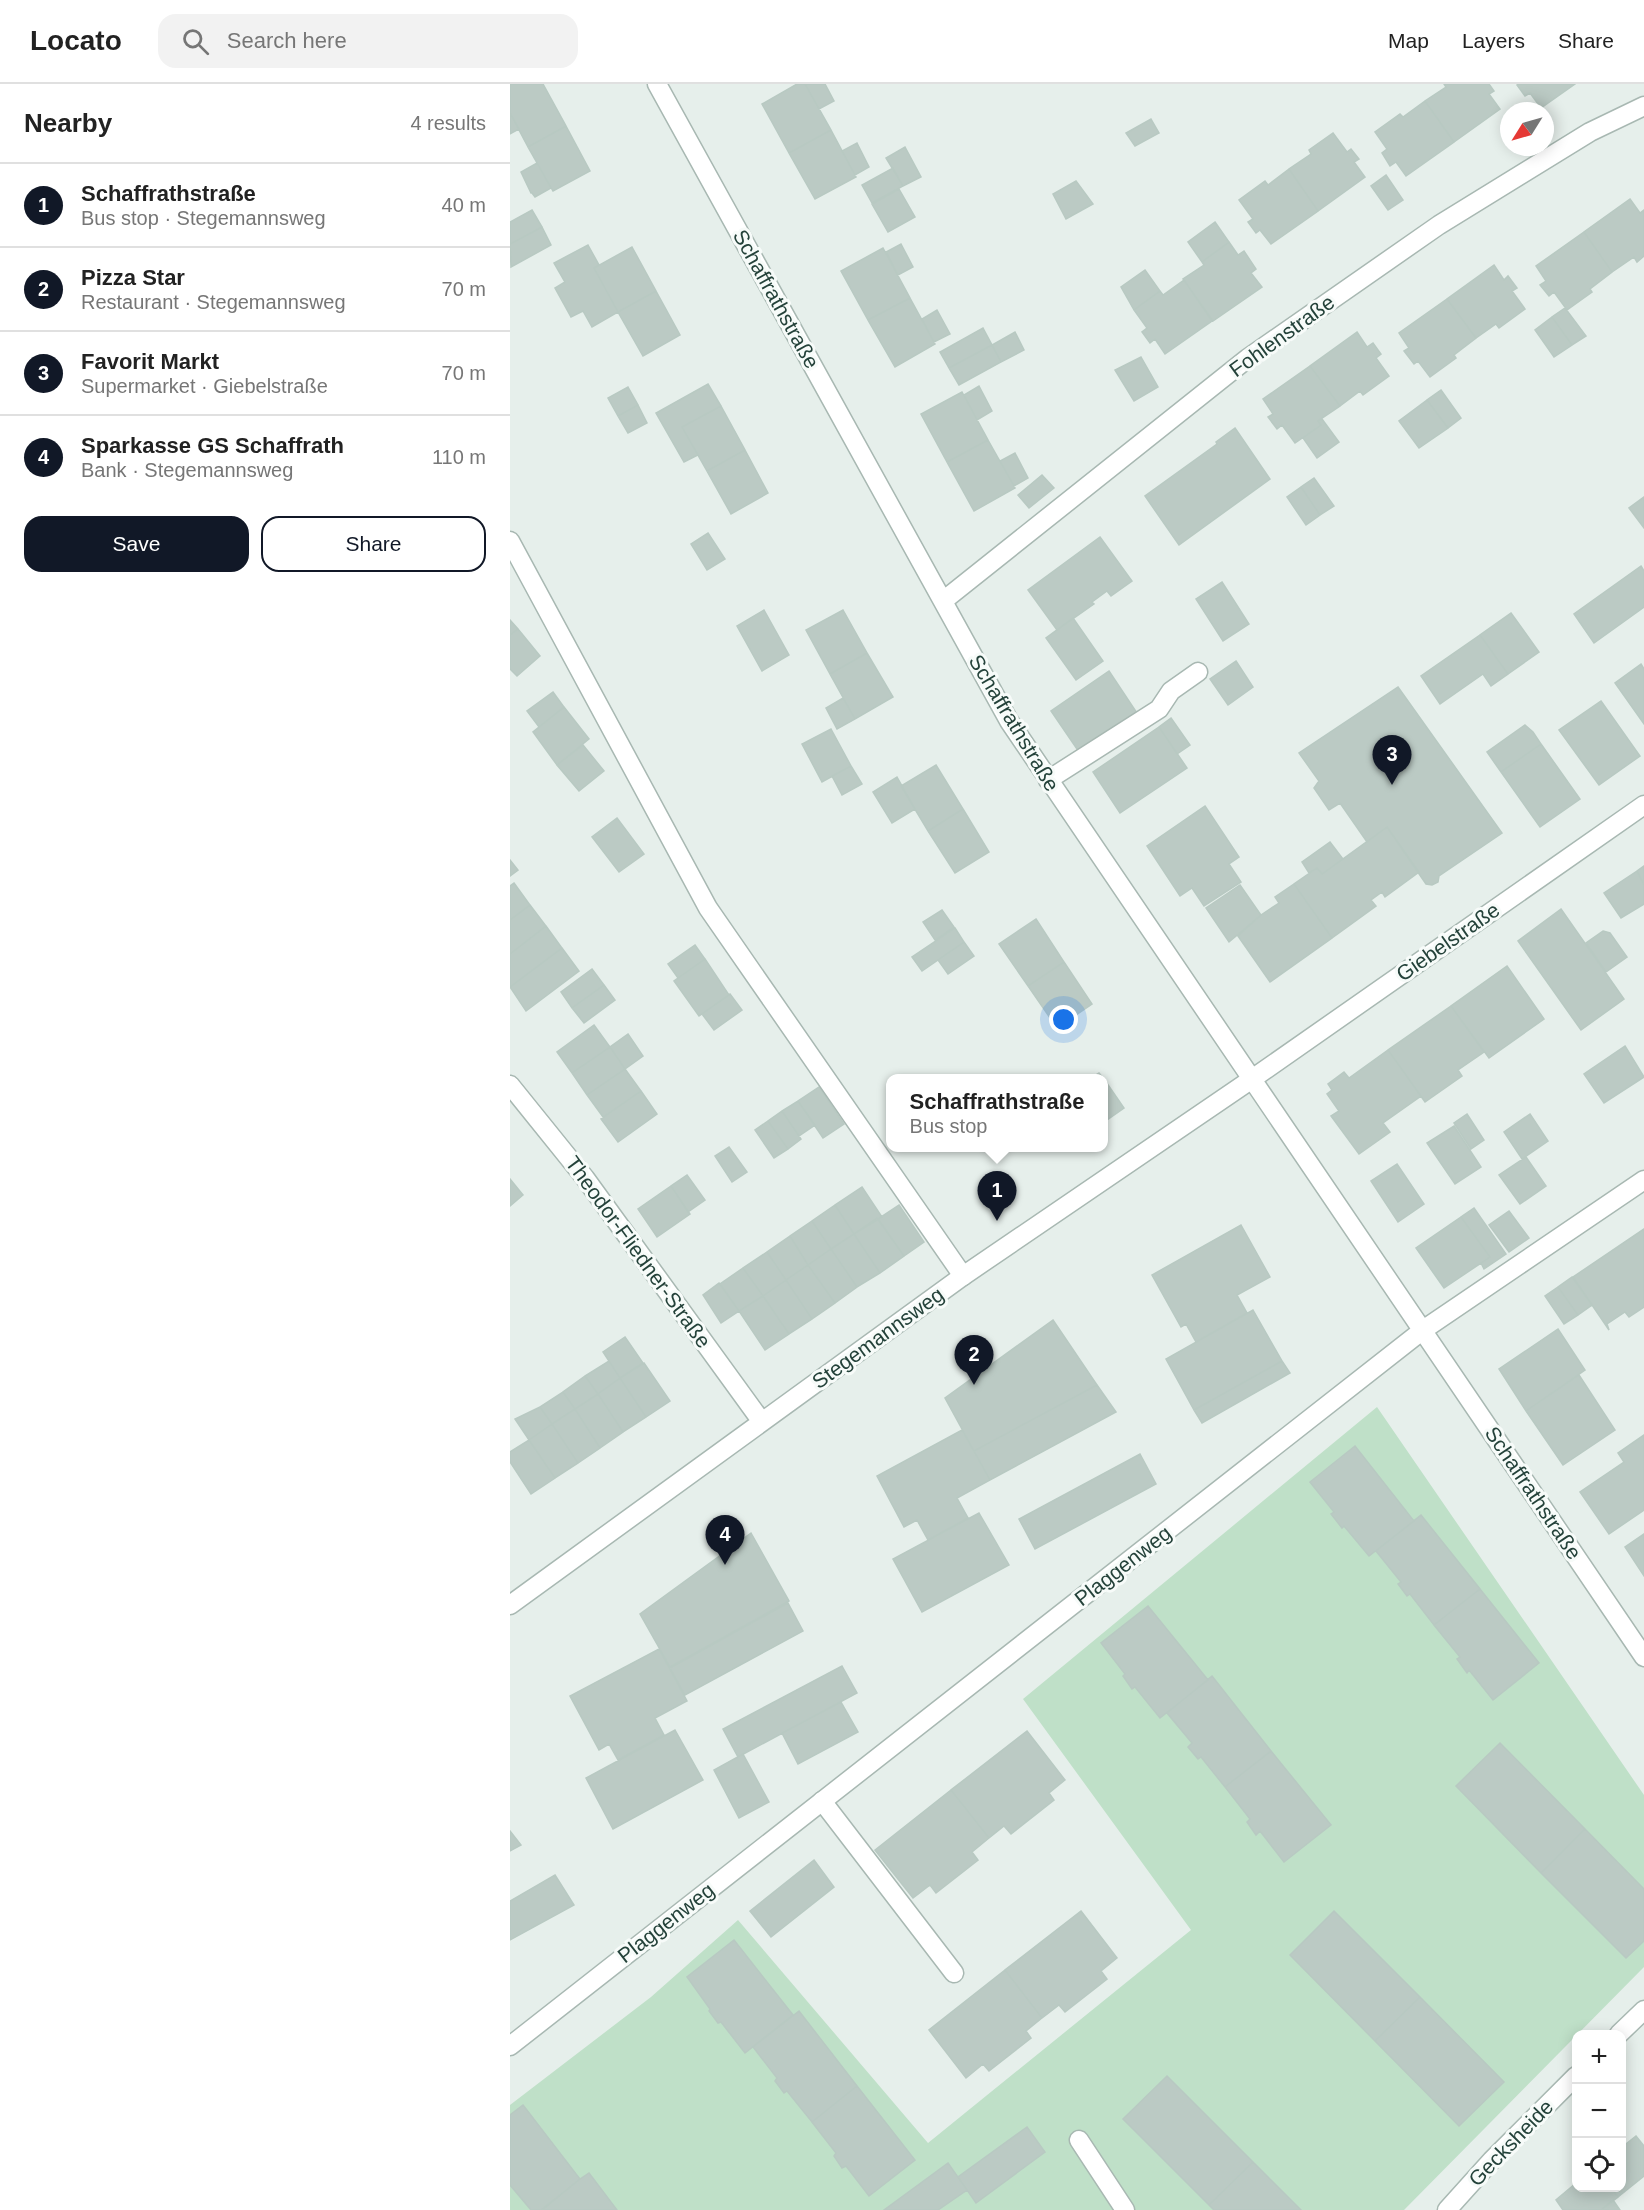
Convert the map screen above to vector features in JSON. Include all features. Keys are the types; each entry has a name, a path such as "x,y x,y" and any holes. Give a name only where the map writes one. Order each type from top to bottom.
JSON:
{"street":[{"name":"Schaffrathstraße","path":"657,84 1009,721 1644,1657"},
{"name":"Fohlenstraße","path":"943,601 1257,352 1439,225 1590,132 1644,106"},
{"path":"510,541 708,908 963,1276"},
{"path":"1048,780 1159,709 1171,691 1198,672"},
{"name":"Giebelstraße","path":"1252,1079 1644,805"},
{"name":"Stegemannsweg","path":"510,1605 963,1276 1252,1079"},
{"name":"Theodor-Fliedner-Straße","path":"510,1085 585,1178 762,1422"},
{"path":"1423,1330 1644,1180"},
{"name":"Plaggenweg","path":"510,2046 1423,1330"},
{"path":"822,1801 954,1972"},
{"path":"1623,2030 1644,2010"},
{"name":"Gecksheide","path":"1447,2210 1491,2160 1572,2080"},
{"path":"1079,2140 1125,2210"}],"green space":[{"path":"1377,1407 1644,1795 1644,1967 1582,2030 1572,2030 1572,2040 1404,2210 510,2210 510,2105 651,1997 738,1920 928,2143 1191,1930 1023,1699"}],"building":[{"path":"510,84 543,84 566,126 528,147 510,113"},
{"path":"797,84 805,84 831,130 789,153 762,104"},
{"path":"805,84 825,84 834,101 819,109"},
{"path":"1444,84 1489,84 1494,91 1489,94 1500,109 1454,142 1425,101 1446,87"},
{"path":"1575,84 1550,102 1537,102 1530,93 1525,96 1517,85"},
{"path":"1425,101 1454,142 1406,176 1396,162 1390,166 1382,153 1387,149 1375,132 1400,114 1403,117"},
{"path":"510,113 519,129 510,134"},
{"path":"1151,119 1159,133 1135,146 1126,133"},
{"path":"566,126 590,171 553,191 528,147"},
{"path":"831,130 856,177 815,199 789,153"},
{"path":"1333,133 1347,152 1351,149 1359,159 1354,162 1365,177 1318,211 1289,169 1311,154 1309,150"},
{"path":"857,143 869,167 855,175 842,151"},
{"path":"905,147 921,177 903,186 886,158"},
{"path":"537,163 551,188 535,197 521,172"},
{"path":"893,168 903,186 872,203 862,185"},
{"path":"1289,169 1318,211 1271,244 1260,230 1256,233 1248,222 1253,219 1239,200 1265,181 1268,185"},
{"path":"1386,175 1403,200 1388,210 1371,186"},
{"path":"1076,181 1093,204 1066,219 1053,194"},
{"path":"899,189 915,217 888,232 872,204"},
{"path":"1630,199 1640,213 1644,210 1644,256 1637,262 1634,257 1612,272 1584,232"},
{"path":"532,210 542,227 510,244 510,222"},
{"path":"1215,222 1229,242 1202,262 1188,242"},
{"path":"542,227 551,245 511,267 510,244"},
{"path":"1584,232 1612,272 1590,289 1592,292 1567,310 1554,292 1549,296 1540,285 1546,281 1536,266"},
{"path":"1229,242 1238,255 1244,251 1256,269 1251,273 1262,287 1213,321 1183,279 1204,265 1202,262"},
{"path":"901,244 913,267 898,275 886,252"},
{"path":"588,245 599,265 594,268 618,312 592,327 583,311 571,317 555,288 565,282 554,263"},
{"path":"632,247 656,291 618,312 594,268"},
{"path":"883,248 910,298 868,320 841,271"},
{"path":"1494,265 1504,280 1508,276 1517,288 1512,291 1525,309 1499,328 1496,324 1476,338 1447,299"},
{"path":"1145,270 1160,291 1134,310 1121,287"},
{"path":"1184,280 1212,321 1165,354 1155,339 1150,343 1142,332 1147,328 1134,310 1160,291 1163,295"},
{"path":"656,291 680,335 643,356 618,312"},
{"path":"910,298 935,344 895,367 868,320"},
{"path":"1447,299 1476,338 1454,355 1456,358 1430,377 1418,361 1414,364 1404,351 1409,348 1399,333"},
{"path":"1565,308 1586,336 1572,345 1552,317"},
{"path":"937,310 950,334 934,342 922,319"},
{"path":"1552,317 1572,345 1554,357 1535,330"},
{"path":"983,328 992,345 949,368 940,352"},
{"path":"1015,332 1024,350 1001,362 992,345"},
{"path":"1357,332 1367,347 1373,343 1381,354 1376,358 1389,376 1363,395 1360,391 1340,406 1310,366"},
{"path":"992,345 1001,362 959,385 949,368"},
{"path":"1141,357 1158,387 1134,401 1115,370"},
{"path":"1310,366 1340,406 1318,421 1321,425 1295,443 1282,425 1277,429 1268,417 1273,414 1263,399"},
{"path":"708,384 721,406 682,427 698,455 684,462 656,413"},
{"path":"979,386 992,411 977,420 964,395"},
{"path":"628,387 638,405 618,416 608,398"},
{"path":"1441,390 1461,418 1448,428 1427,400"},
{"path":"962,392 988,440 947,462 921,414"},
{"path":"1427,400 1448,428 1419,448 1399,421"},
{"path":"638,405 647,423 628,433 618,416"},
{"path":"721,406 745,450 707,471 682,427"},
{"path":"1322,419 1339,442 1317,458 1303,438 1321,425 1318,421"},
{"path":"1235,428 1270,479 1179,545 1145,496 1217,444 1216,442"},
{"path":"988,440 1015,488 974,511 947,462"},
{"path":"745,450 768,493 731,514 707,471"},
{"path":"1015,453 1028,478 1014,486 1000,461"},
{"path":"1042,475 1054,488 1029,508 1018,495"},
{"path":"1314,478 1334,506 1320,515 1301,487"},
{"path":"1301,487 1320,515 1306,525 1287,497"},
{"path":"1644,497 1644,528 1629,508"},
{"path":"708,533 725,559 707,570 691,544"},
{"path":"1100,537 1132,581 1111,596 1107,591 1092,602 1094,604 1057,630 1028,590"},
{"path":"1641,566 1644,571 1644,607 1594,643 1574,614"},
{"path":"1222,582 1249,624 1223,641 1196,599"},
{"path":"764,610 789,655 762,671 737,626"},
{"path":"843,610 867,653 830,674 806,630"},
{"path":"1511,613 1539,652 1508,674 1480,635"},
{"path":"1073,618 1103,661 1076,680 1046,638"},
{"path":"510,620 518,629 510,635"},
{"path":"518,629 540,656 517,676 510,669 510,635"},
{"path":"1480,635 1508,674 1491,686 1483,674 1440,704 1421,676"},
{"path":"867,653 893,697 855,719 830,674"},
{"path":"1236,661 1253,687 1228,705 1210,679"},
{"path":"1641,664 1644,669 1644,724 1615,683"},
{"path":"1109,671 1137,713 1079,752 1051,711"},
{"path":"1398,687 1502,833 1439,876 1438,882 1432,885 1426,884 1387,827 1367,842 1340,803 1329,810 1314,788 1319,781 1299,753"},
{"path":"553,692 564,707 539,727 527,711"},
{"path":"843,698 855,719 837,729 826,708"},
{"path":"1601,701 1640,756 1599,785 1559,730"},
{"path":"564,707 589,739 557,765 533,732"},
{"path":"1171,718 1190,745 1177,754 1159,727"},
{"path":"1525,725 1541,744 1501,772 1487,752"},
{"path":"1159,727 1187,768 1120,813 1093,772"},
{"path":"831,729 851,766 822,782 802,744"},
{"path":"1541,744 1580,799 1540,827 1501,772"},
{"path":"583,745 604,771 579,791 557,765"},
{"path":"936,765 963,809 928,831 901,786"},
{"path":"851,766 862,784 842,795 832,776"},
{"path":"897,777 915,809 892,823 873,792"},
{"path":"1205,806 1239,857 1229,864 1241,882 1204,906 1192,888 1180,896 1147,846"},
{"path":"963,809 989,852 955,873 928,831"},
{"path":"617,818 644,854 619,872 592,837"},
{"path":"1387,827 1419,872 1385,897 1382,892 1371,900 1376,906 1332,938 1294,884 1317,868 1322,874"},
{"path":"1330,842 1343,859 1322,874 1317,868 1309,873 1302,862"},
{"path":"510,860 518,870 510,876"},
{"path":"1644,866 1644,885 1637,871"},
{"path":"1637,871 1644,885 1644,904 1621,918 1604,893"},
{"path":"514,883 530,905 510,920 510,886"},
{"path":"1294,884 1332,938 1270,982 1238,936 1261,915 1279,903 1275,897"},
{"path":"1240,885 1261,915 1229,942 1206,908"},
{"path":"530,905 546,926 510,954 510,920"},
{"path":"1561,909 1624,999 1581,1030 1518,941"},
{"path":"942,910 954,927 935,940 923,922"},
{"path":"1036,919 1064,962 1028,986 999,944"},
{"path":"546,926 562,948 510,987 510,954"},
{"path":"955,928 964,942 922,971 912,957"},
{"path":"1603,931 1610,933 1627,957 1606,972 1586,943"},
{"path":"964,942 974,956 948,974 938,960"},
{"path":"695,945 705,959 678,978 668,964"},
{"path":"562,948 579,971 526,1011 510,987"},
{"path":"705,959 729,995 699,1016 674,981"},
{"path":"1064,962 1092,1004 1057,1028 1028,986"},
{"path":"1507,966 1544,1019 1489,1058 1451,1006"},
{"path":"592,969 604,985 572,1008 561,992"},
{"path":"604,985 615,1000 584,1023 572,1008"},
{"path":"730,994 742,1010 714,1030 702,1014"},
{"path":"1451,1006 1484,1052 1458,1070 1462,1076 1425,1102 1388,1050"},
{"path":"594,1025 610,1047 572,1073 557,1052"},
{"path":"628,1034 643,1056 625,1069 610,1047"},
{"path":"1625,1046 1644,1077 1604,1103 1584,1074"},
{"path":"610,1047 625,1069 587,1095 572,1073"},
{"path":"1388,1050 1421,1096 1383,1123 1390,1132 1359,1154 1331,1116 1339,1111 1327,1094 1332,1090 1328,1084 1344,1072 1349,1078"},
{"path":"625,1069 641,1091 603,1117 587,1095"},
{"path":"1108,1085 1124,1108 1108,1119"},
{"path":"819,1087 844,1124 823,1138 798,1101"},
{"path":"641,1091 657,1114 618,1142 601,1119"},
{"path":"798,1101 815,1125 799,1136 782,1111"},
{"path":"782,1111 801,1139 788,1149 768,1121"},
{"path":"1467,1114 1484,1140 1471,1149 1454,1123"},
{"path":"1530,1114 1548,1141 1522,1159 1504,1132"},
{"path":"768,1121 788,1149 774,1158 755,1130"},
{"path":"1454,1126 1481,1167 1455,1184 1427,1143"},
{"path":"729,1147 747,1172 732,1182 715,1156"},
{"path":"1526,1157 1546,1186 1520,1204 1499,1175"},
{"path":"1397,1164 1424,1204 1398,1222 1371,1181"},
{"path":"687,1175 705,1200 688,1212 671,1186"},
{"path":"510,1179 523,1195 510,1206"},
{"path":"671,1186 690,1214 657,1237 638,1209"},
{"path":"862,1187 882,1217 854,1234 835,1205"},
{"path":"835,1205 854,1234 831,1249 812,1221"},
{"path":"899,1205 924,1242 904,1256 878,1219"},
{"path":"1474,1208 1506,1254 1484,1269 1481,1263 1490,1257 1461,1217"},
{"path":"1509,1211 1529,1238 1509,1252 1489,1225"},
{"path":"1461,1217 1490,1257 1444,1288 1416,1248"},
{"path":"877,1218 904,1256 880,1273 854,1234"},
{"path":"812,1221 831,1249 808,1265 790,1236"},
{"path":"1241,1225 1270,1277 1237,1295 1247,1313 1196,1342 1186,1324 1181,1327 1152,1275"},
{"path":"1644,1229 1644,1307 1629,1317 1625,1312 1607,1324 1609,1330 1573,1277"},
{"path":"854,1234 880,1273 857,1287 831,1249"},
{"path":"790,1236 808,1265 786,1280 767,1252"},
{"path":"831,1249 857,1287 835,1303 808,1265"},
{"path":"767,1252 786,1280 763,1296 743,1268"},
{"path":"808,1265 835,1303 812,1319 786,1280"},
{"path":"743,1268 763,1296 739,1311 720,1284"},
{"path":"1572,1277 1592,1305 1578,1315 1558,1287"},
{"path":"786,1280 812,1319 789,1334 763,1296"},
{"path":"719,1283 739,1311 721,1323 703,1295"},
{"path":"1558,1287 1578,1315 1564,1324 1545,1296"},
{"path":"763,1296 789,1334 765,1350 739,1311"},
{"path":"1253,1310 1282,1361 1194,1410 1166,1359"},
{"path":"1053,1320 1097,1385 974,1451 945,1398"},
{"path":"1558,1329 1585,1370 1526,1411 1499,1369"},
{"path":"625,1337 643,1363 620,1378 603,1352"},
{"path":"609,1361 620,1378 598,1394 585,1376"},
{"path":"1282,1361 1290,1373 1202,1423 1194,1410"},
{"path":"644,1363 670,1401 646,1417 620,1378"},
{"path":"1579,1375 1615,1430 1563,1465 1526,1411"},
{"path":"585,1376 598,1394 575,1409 563,1392"},
{"path":"620,1378 646,1417 623,1432 598,1394"},
{"path":"1097,1385 1116,1412 990,1480 974,1451"},
{"path":"563,1392 575,1409 552,1424 540,1407"},
{"path":"598,1394 623,1432 600,1448 575,1409"},
{"path":"540,1407 552,1424 529,1440 515,1419"},
{"path":"575,1409 600,1448 578,1463 552,1424"},
{"path":"552,1424 578,1463 555,1478 529,1440"},
{"path":"962,1430 990,1480 957,1498 968,1518 928,1540 917,1520 904,1527 877,1476"},
{"path":"1644,1435 1644,1510 1609,1534 1580,1492 1624,1462 1618,1453"},
{"path":"529,1440 555,1478 531,1494 510,1462 510,1452"},
{"path":"1355,1446 1414,1521 1369,1556 1344,1526 1342,1528 1331,1514 1334,1512 1310,1482"},
{"path":"1140,1454 1156,1484 1035,1549 1019,1519"},
{"path":"979,1513 1009,1565 922,1612 893,1559"},
{"path":"1421,1515 1480,1589 1434,1625 1410,1594 1407,1596 1398,1584 1401,1582 1376,1551"},
{"path":"751,1533 789,1601 670,1667 640,1614"},
{"path":"1644,1534 1644,1576 1625,1547"},
{"path":"1480,1589 1539,1663 1493,1700 1469,1670 1467,1673 1457,1659 1460,1657 1434,1625"},
{"path":"788,1603 803,1631 685,1695 670,1668"},
{"path":"1148,1606 1208,1680 1160,1718 1135,1687 1132,1689 1123,1676 1125,1674 1101,1643"},
{"path":"659,1649 687,1701 655,1718 664,1735 618,1760 609,1744 599,1750 570,1696"},
{"path":"842,1666 857,1693 738,1757 723,1729"},
{"path":"1212,1676 1271,1751 1225,1787 1201,1757 1198,1759 1188,1747 1192,1743 1167,1713"},
{"path":"841,1702 858,1732 798,1764 782,1733"},
{"path":"675,1730 703,1780 613,1829 586,1778"},
{"path":"1027,1731 1065,1780 1049,1793 1054,1800 1011,1834 1004,1826 989,1838 951,1790"},
{"path":"1500,1743 1585,1829 1541,1873 1456,1786"},
{"path":"1271,1751 1331,1825 1284,1862 1260,1831 1256,1835 1247,1822 1250,1819 1225,1787"},
{"path":"743,1754 769,1802 739,1818 714,1770"},
{"path":"951,1790 989,1838 972,1852 978,1860 936,1893 930,1885 913,1898 875,1850"},
{"path":"1585,1829 1644,1889 1644,1941 1626,1958 1541,1873"},
{"path":"510,1831 521,1845 510,1851"},
{"path":"814,1860 834,1887 771,1937 750,1911"},
{"path":"555,1875 574,1905 510,1940 510,1901"},
{"path":"1081,1911 1117,1958 1101,1971 1107,1979 1065,2012 1059,2005 1042,2018 1005,1970"},
{"path":"1334,1911 1420,1997 1375,2041 1290,1955"},
{"path":"734,1940 793,2015 745,2053 721,2022 718,2023 687,1977"},
{"path":"1005,1970 1042,2018 1026,2031 1031,2038 989,2071 983,2064 966,2078 929,2030"},
{"path":"1420,1997 1504,2082 1459,2126 1375,2041"},
{"path":"799,2011 857,2086 812,2122 787,2091 784,2093 775,2081 777,2078 753,2047"},
{"path":"1167,2076 1253,2162 1209,2205 1123,2119"},
{"path":"857,2086 915,2160 869,2196 846,2166 842,2168 834,2156 836,2153 812,2122"},
{"path":"523,2105 580,2179 541,2210 531,2210 510,2185 510,2115"},
{"path":"1027,2127 1045,2152 976,2203 958,2177"},
{"path":"1636,2136 1644,2146 1644,2176 1626,2191 1626,2144"},
{"path":"1253,2162 1301,2210 1214,2210 1209,2205"},
{"path":"948,2163 967,2190 938,2210 884,2210"},
{"path":"589,2173 617,2210 542,2210 580,2179"},
{"path":"1572,2186 1572,2192 1614,2192 1618,2197 1601,2210 1563,2210 1556,2200"},
{"path":"1614,2192 1624,2192 1618,2197"},
{"path":"1613,2200 1620,2210 1601,2210"}],"place":[{"name":"Favorit Markt","path":"1392,785"},
{"name":"Schaffrathstraße","path":"997,1221"},
{"name":"Pizza Star","path":"974,1385"},
{"name":"Sparkasse GS Schaffrath","path":"725,1565"}]}
